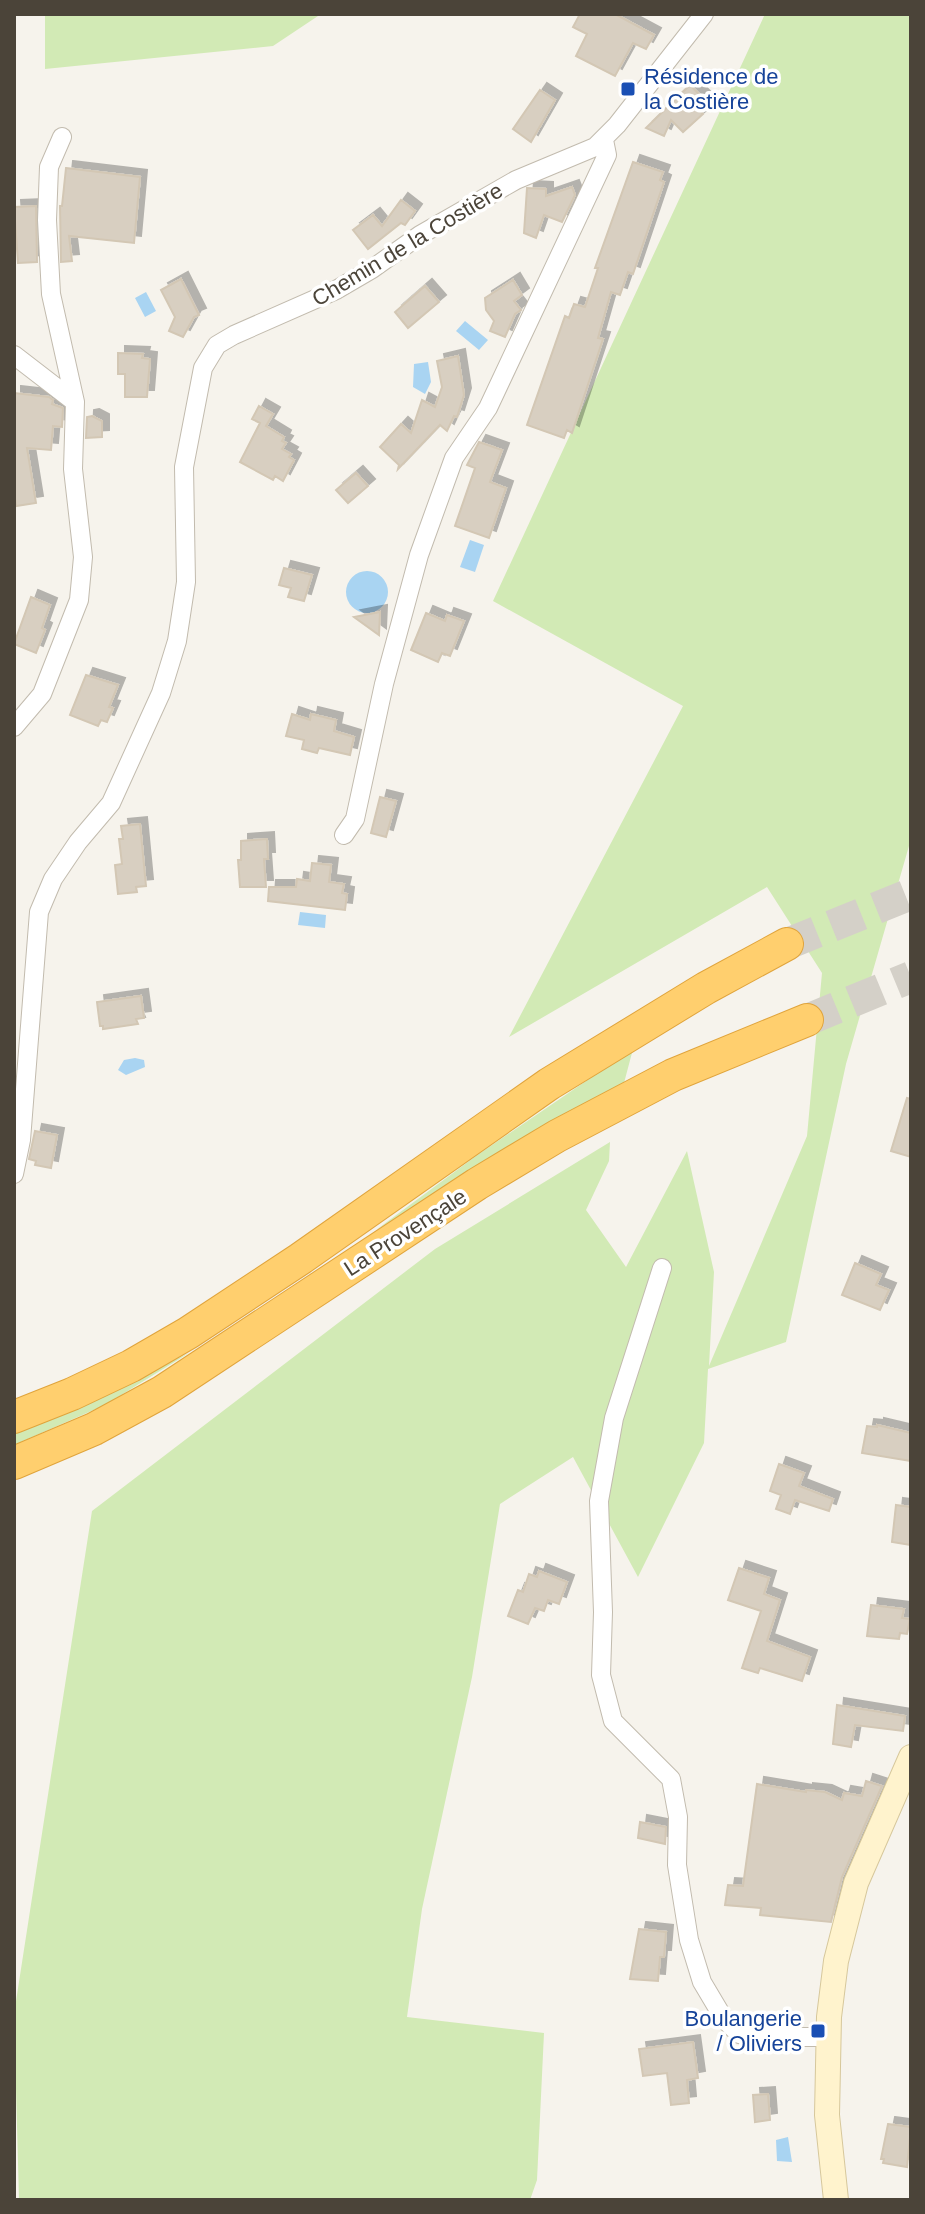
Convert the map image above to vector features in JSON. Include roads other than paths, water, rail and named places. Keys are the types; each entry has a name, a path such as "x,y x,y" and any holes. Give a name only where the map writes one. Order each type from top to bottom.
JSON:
{"highway":[{"name":"La Provençale","path":"14,1417 131,1366 188,1333 300,1259 549,1084 696,994 787,944"},
{"name":"La Provençale","path":"14,1463 94,1429 162,1392 477,1184 605,1111 673,1075 807,1020"}],"street":[{"name":"Chemin de la Costière","path":"14,1174 21,1140 39,912 53,879 78,842 111,803 161,693 177,641 186,582 184,467 203,368 217,345 234,335 336,290 420,235 516,180 595,147 604,140 704,14"},
{"path":"14,727 42,694 79,600 83,557 73,469 75,402 51,294 47,220 49,167 62,137"},
{"name":"Chemin de la Costière","path":"344,835 355,819 384,684 419,555 454,458 488,408 607,155 604,140"},
{"path":"14,355 75,402"},
{"path":"662,1268 614,1418 599,1501 603,1612 601,1675 613,1721 671,1779 678,1817 677,1865 689,1940 702,1982 724,2019 739,2034 828,2037"},
{"path":"836,2200 827,2115 828,2037 836,1961 849,1906 865,1862 911,1757"}],"water":[{"path":"146,292 156,311 145,317 135,298"},
{"path":"465,321 488,340 479,350 456,331"},
{"path":"428,362 431,382 425,394 413,387 414,364"},
{"path":"470,540 484,545 475,572 460,567"},
{"path":"367,571 382,577 388,592 382,607 367,613 352,607 346,592 352,577"},
{"path":"300,912 326,915 325,928 298,925"},
{"path":"124,1060 144,1060 145,1067 126,1075 118,1070"},
{"path":"788,2137 792,2162 777,2161 776,2140"}],"tunnel":[{"path":"787,944 911,894"},
{"path":"807,1020 911,977"}],"place":[{"name":"Résidence de la Costière","path":"628,89"},
{"name":"Boulangerie / Oliviers","path":"818,2031"}]}
